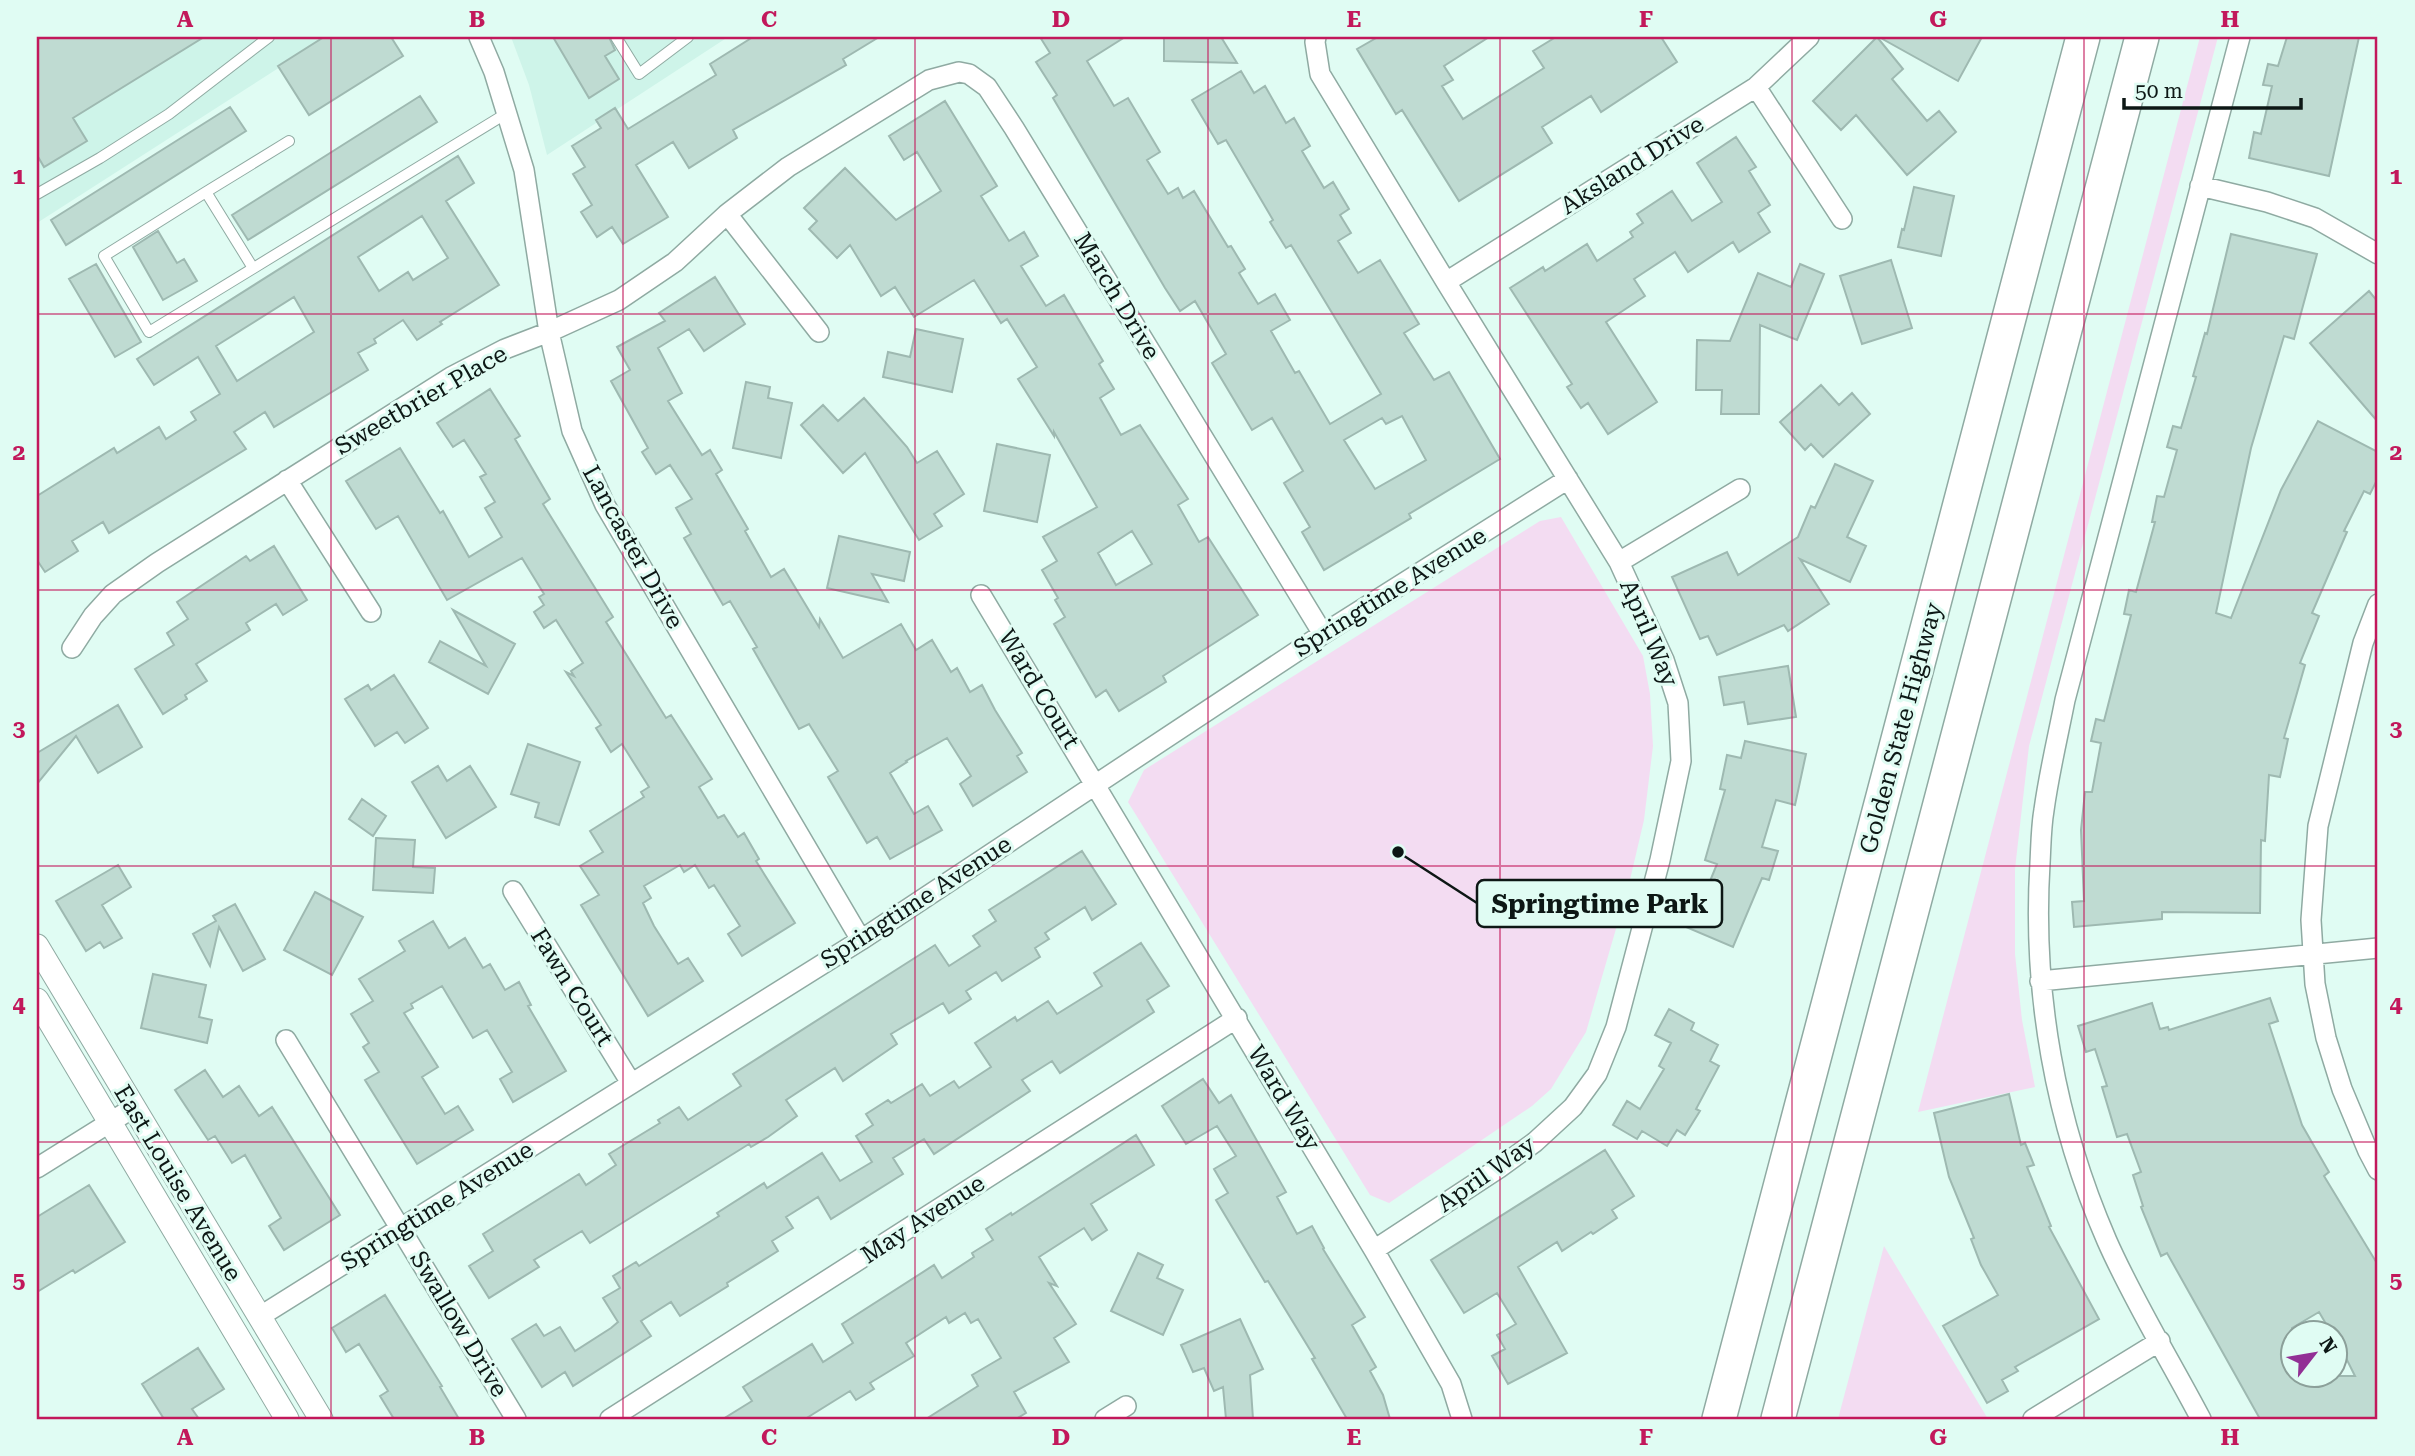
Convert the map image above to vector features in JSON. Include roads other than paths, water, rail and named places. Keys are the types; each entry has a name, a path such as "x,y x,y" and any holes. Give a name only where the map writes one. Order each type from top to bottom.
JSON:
{"highway":[{"name":"Golden State Highway","path":"1719,1419 2083,37"},
{"path":"1778,1419 2142,37"}],"street":[{"name":"Lancaster Drive","path":"479,37 494,72 524,170 550,332 572,431 605,505 861,940"},
{"name":"April Way","path":"1317,37 1315,42 1320,74 1619,562 1664,660 1678,703 1681,761 1660,860 1615,1027 1597,1074 1573,1107 1535,1142 1374,1250"},
{"name":"Aksland Drive","path":"1446,282 1756,87 1809,37"},
{"path":"2201,1419 2130,1290 2086,1186 2070,1136 2047,1032 2040,981 2037,916 2043,812 2064,700 2240,37"},
{"name":"March Drive","path":"854,126 929,80 959,72 969,74 987,88 1323,635"},
{"path":"1756,87 1842,219"},
{"name":"Sweetbrier Place","path":"72,648 93,616 113,594 157,563 451,377 505,349 550,332 619,300 675,262 727,214 788,167 854,126"},
{"path":"2200,186 2267,202 2315,218 2378,254"},
{"path":"727,214 819,332"},
{"name":"Springtime Avenue","path":"259,1317 861,940 1096,783 1568,479"},
{"path":"287,480 371,612"},
{"path":"1619,562 1740,489"},
{"name":"Ward Court","path":"981,595 1096,783"},
{"path":"2378,604 2363,643 2318,826 2311,920 2312,954 2326,1038 2342,1089 2378,1170"},
{"name":"Ward Way","path":"1096,783 1374,1250 1451,1384 1462,1419"},
{"name":"Fawn Court","path":"513,891 631,1083"},
{"name":"East Louise Avenue","path":"37,946 321,1419"},
{"path":"2040,981 2378,948"},
{"name":"East Louise Avenue","path":"37,1000 287,1419"},
{"name":"May Avenue","path":"610,1419 1237,1018"},
{"name":"Swallow Drive","path":"286,1040 516,1419"},
{"path":"37,1168 133,1108"},
{"path":"2033,1419 2160,1341"},
{"path":"1105,1419 1126,1406"}],"lane":[{"path":"37,194 169,114 269,37"},
{"path":"616,37 639,74 688,37"},
{"path":"289,141 104,256 149,332 507,113"},
{"path":"206,192 253,268"}],"place":[{"name":"Springtime Park","path":"1398,852"}]}
